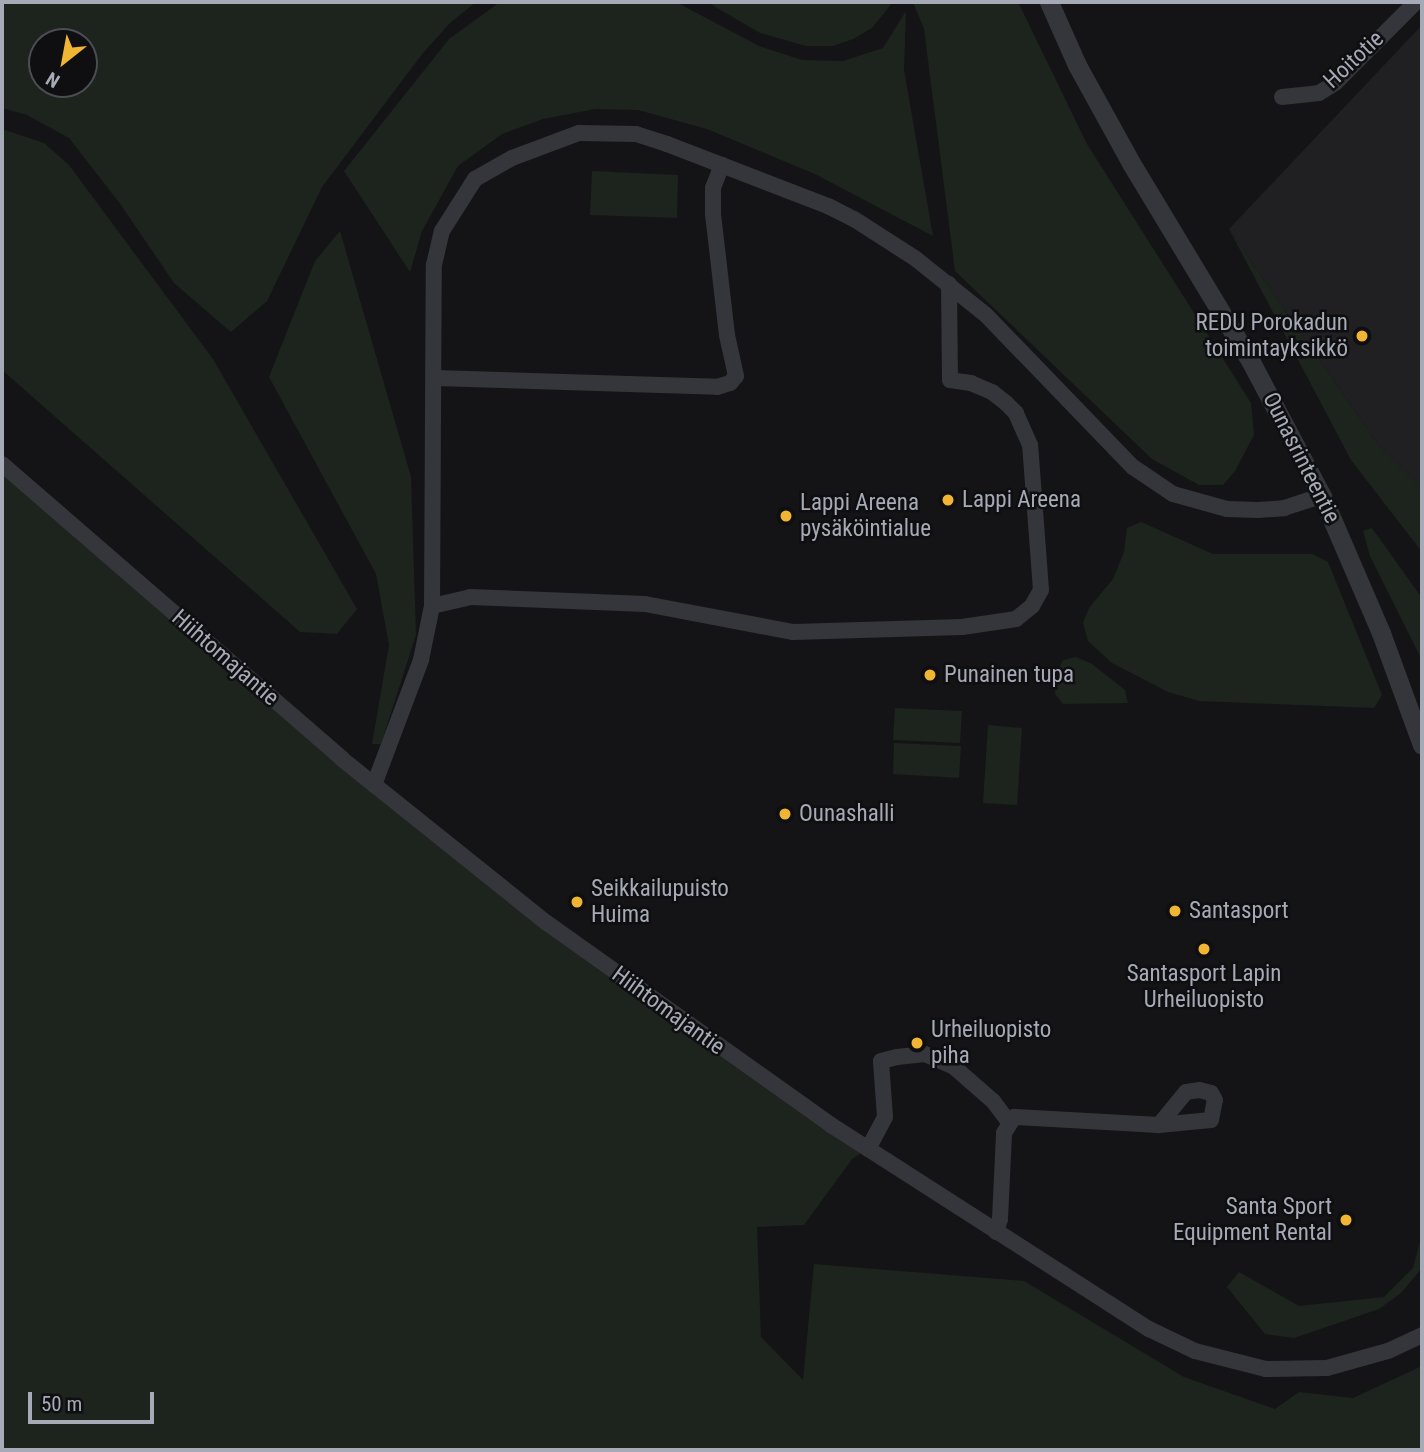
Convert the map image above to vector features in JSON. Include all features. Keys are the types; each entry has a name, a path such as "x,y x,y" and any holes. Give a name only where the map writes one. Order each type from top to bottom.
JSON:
{"street":[{"name":"Ounasrinteentie","path":"1048,2 1077,65 1131,163 1251,362 1322,496 1381,633 1422,745"},
{"name":"Hoitotie","path":"1282,97 1319,93 1335,83 1416,2"},
{"path":"374,785 398,728 421,660 432,606 434,265 442,231 475,179 512,158 579,133 636,134 722,165 854,219 916,258 985,314 1106,440 1152,482 1196,502 1227,509 1283,508 1322,496"},
{"path":"435,378 717,387 730,383 736,376 727,335 713,214 713,188 722,165"},
{"path":"432,606 470,597 645,604 793,632 962,627 1016,619 1032,606 1041,590 1030,445 1016,413 1006,403 992,392 971,383 950,380 949,284"},
{"name":"Hiihtomajantie","path":"2,464 374,785 547,923 738,1061 868,1149 1149,1329 1214,1357 1266,1369 1327,1368 1388,1351 1422,1335"},
{"path":"868,1149 885,1117 881,1061 916,1054 947,1063 993,1101 1009,1122"},
{"path":"996,1232 1000,1219 1004,1133 1014,1117 1159,1125"}],"shaded area":[{"path":"2,2 476,2 450,23 423,53 322,187 267,301 231,332 174,283 121,205 69,138 27,115 2,108"},
{"path":"500,2 676,2 759,46 802,60 843,61 883,48 906,11 904,70 933,236 815,174 707,129 638,110 595,109 543,119 502,134 458,166 422,231 410,272 344,171 449,39"},
{"path":"707,2 893,2 872,28 853,39 833,46 806,46 760,33"},
{"path":"913,2 1018,2 1087,144 1251,403 1254,435 1235,471 1223,485 1199,485 1152,459 955,271 924,29"},
{"name":"REDU Porokadun toimintayksikkö","path":"1422,25 1422,488 1377,443 1229,229"},
{"path":"2,129 44,143 69,165 213,359 357,609 337,634 300,632 2,370"},
{"path":"592,171 678,175 677,218 590,215"},
{"path":"1229,229 1377,443 1422,488 1422,552 1351,460"},
{"path":"340,231 411,477 416,635 381,744 372,744 389,645 376,574 269,377 315,261"},
{"path":"2,464 414,818 868,1149 852,1159 804,1225 757,1227 761,1337 803,1380 814,1264 1024,1281 1184,1377 1275,1409 1299,1392 1353,1398 1422,1366 1422,1450 2,1450"},
{"path":"1141,522 1213,554 1312,554 1328,562 1382,695 1374,708 1199,701 1168,692 1112,663 1088,641 1083,623 1089,608 1113,579 1124,552 1127,528"},
{"path":"1372,528 1422,598 1422,660 1370,556 1363,531"},
{"path":"1076,657 1092,664 1125,690 1128,703 1063,704 1055,694 1057,672 1063,660"},
{"path":"895,708 962,711 960,743 893,740"},
{"path":"988,725 1022,728 1017,805 983,803"},
{"path":"894,743 961,746 959,778 893,774"},
{"path":"1422,1234 1422,1268 1401,1293 1379,1309 1294,1338 1265,1334 1227,1287 1239,1272 1299,1306 1384,1297 1413,1268"}],"place":[{"name":"REDU Porokadun toimintayksikkö","path":"1362,336"},
{"name":"Lappi Areena","path":"948,500"},
{"name":"Lappi Areena pysäköintialue","path":"786,516"},
{"name":"Punainen tupa","path":"930,675"},
{"name":"Ounashalli","path":"785,814"},
{"name":"Seikkailupuisto Huima","path":"577,902"},
{"name":"Santasport","path":"1175,911"},
{"name":"Santasport Lapin Urheiluopisto","path":"1204,949"},
{"name":"Urheiluopisto piha","path":"917,1043"},
{"name":"Santa Sport Equipment Rental","path":"1346,1220"}]}
